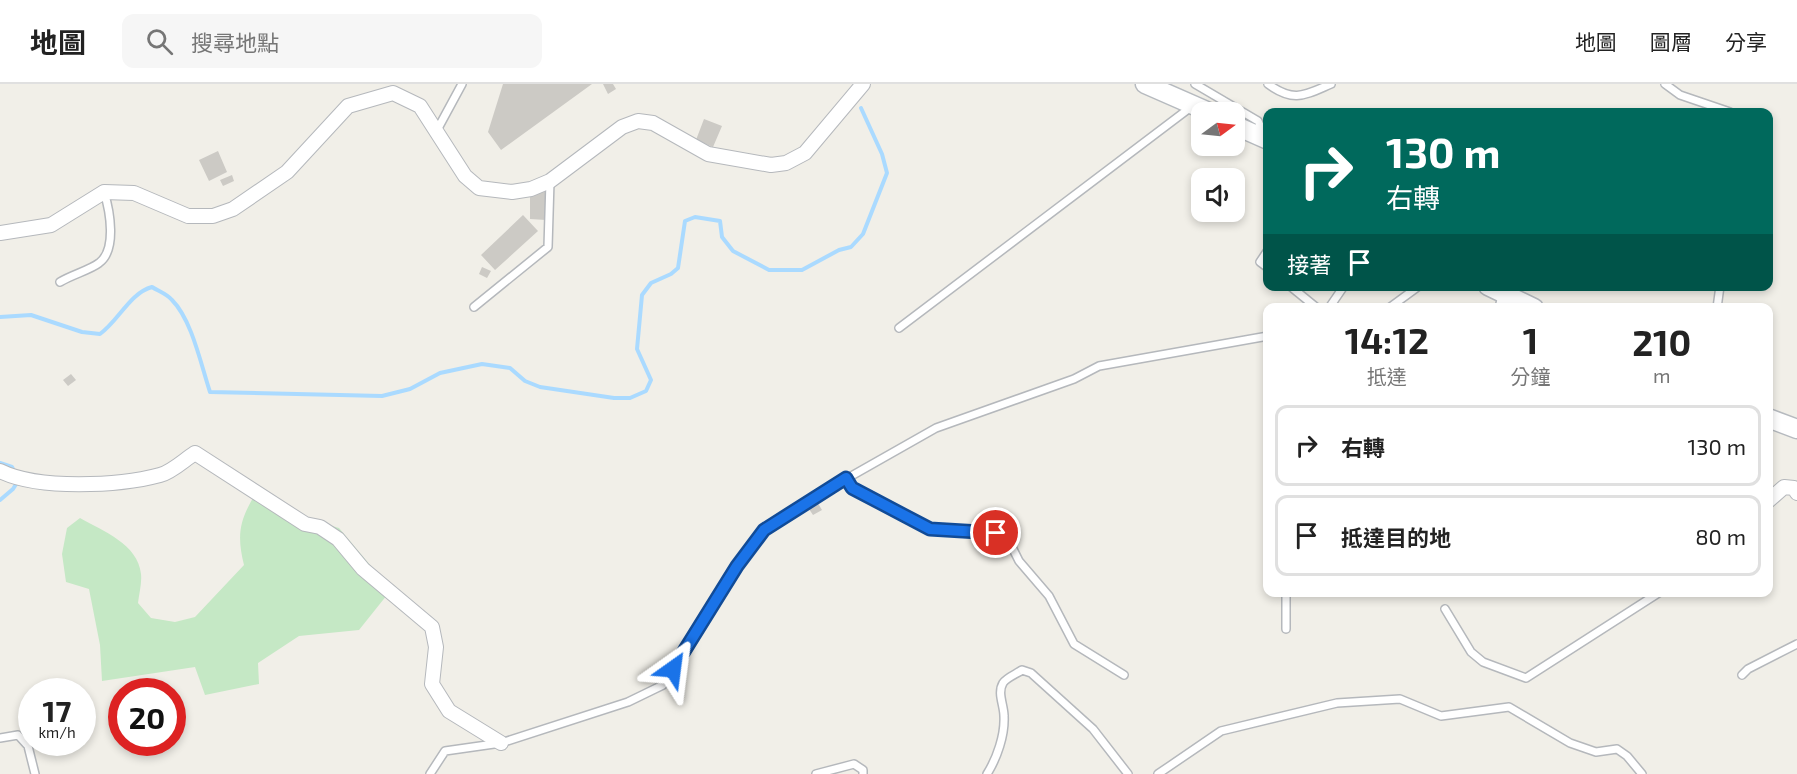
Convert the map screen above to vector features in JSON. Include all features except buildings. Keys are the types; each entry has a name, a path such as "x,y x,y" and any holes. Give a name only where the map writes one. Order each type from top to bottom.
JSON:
{"street":[{"path":"0,233 51,225 104,192 134,193 188,216 213,216 233,208 286,172 348,106 393,93 420,106 465,176 479,188 512,192 531,189 550,181 622,127 638,121 653,123 708,154 771,165 786,163 805,153 863,84"},
{"path":"1145,84 1191,105"},
{"path":"1245,129 1263,138"},
{"path":"1497,296 1519,303"},
{"path":"1773,420 1797,429"},
{"path":"0,471 9,476 67,483 109,484 162,475 195,453 305,524 320,527 338,539 363,569 432,627 436,647 432,684 449,711 501,743"},
{"path":"1773,497 1784,487 1794,488 1797,493"}],"lane":[{"path":"436,132 462,84"},
{"path":"1195,84 1258,121 1263,132"},
{"path":"1268,84 1281,93 1299,97 1331,84"},
{"path":"1665,84 1680,95 1718,108"},
{"path":"899,328 1191,116"},
{"path":"474,307 548,247 550,181"},
{"path":"60,282 76,272 97,265 107,255 110,243 108,203 104,192"},
{"path":"1296,291 1311,303"},
{"path":"1396,303 1412,291"},
{"path":"430,774 445,751 501,743 628,702 663,685 737,566 764,530 846,478 936,428 1074,379 1099,366 1263,337"},
{"path":"846,478 852,488 930,529 996,533 1009,541 1019,561 1049,596 1074,644 1124,675"},
{"path":"1286,597 1286,629"},
{"path":"1445,609 1472,652 1483,662 1526,678 1652,597"},
{"path":"1742,675 1748,669 1797,644"},
{"path":"987,774 994,763 1004,730 1000,690 1004,681 1022,670 1031,673 1093,729 1128,774"},
{"path":"1158,774 1221,730 1337,703 1400,699 1441,716 1509,707 1570,743 1596,752 1617,749 1627,756 1642,774"},
{"path":"0,738 18,735 28,746 35,774"},
{"path":"816,774 854,764 863,770 863,774"}],"green space":[{"path":"260,486 283,505 308,519 339,528 391,590 359,630 299,636 258,663 259,684 205,695 195,667 108,678 108,680 102,681 100,645 89,589 66,582 62,554 67,528 80,518 118,540 133,554 138,564 141,585 138,603 151,618 175,622 195,617 244,565 240,532 249,506"}],"waterway":[{"path":"0,317 31,315 82,332 100,334 137,295 152,287 170,298 185,319 210,392 382,396 410,389 440,373 482,364 510,368 525,381 540,387 614,398 630,398 646,391 651,380 637,349 642,295 651,283 671,274 678,268 685,221 695,217 720,221 722,237 733,251 769,270 802,270 839,250 851,247 863,234 887,173 882,154 861,108"},
{"path":"0,463 12,467 14,471"},
{"path":"0,500 13,489 18,481"}],"route":[{"path":"673,669 751,544 764,530 846,478 852,488 930,529 996,533"}]}
